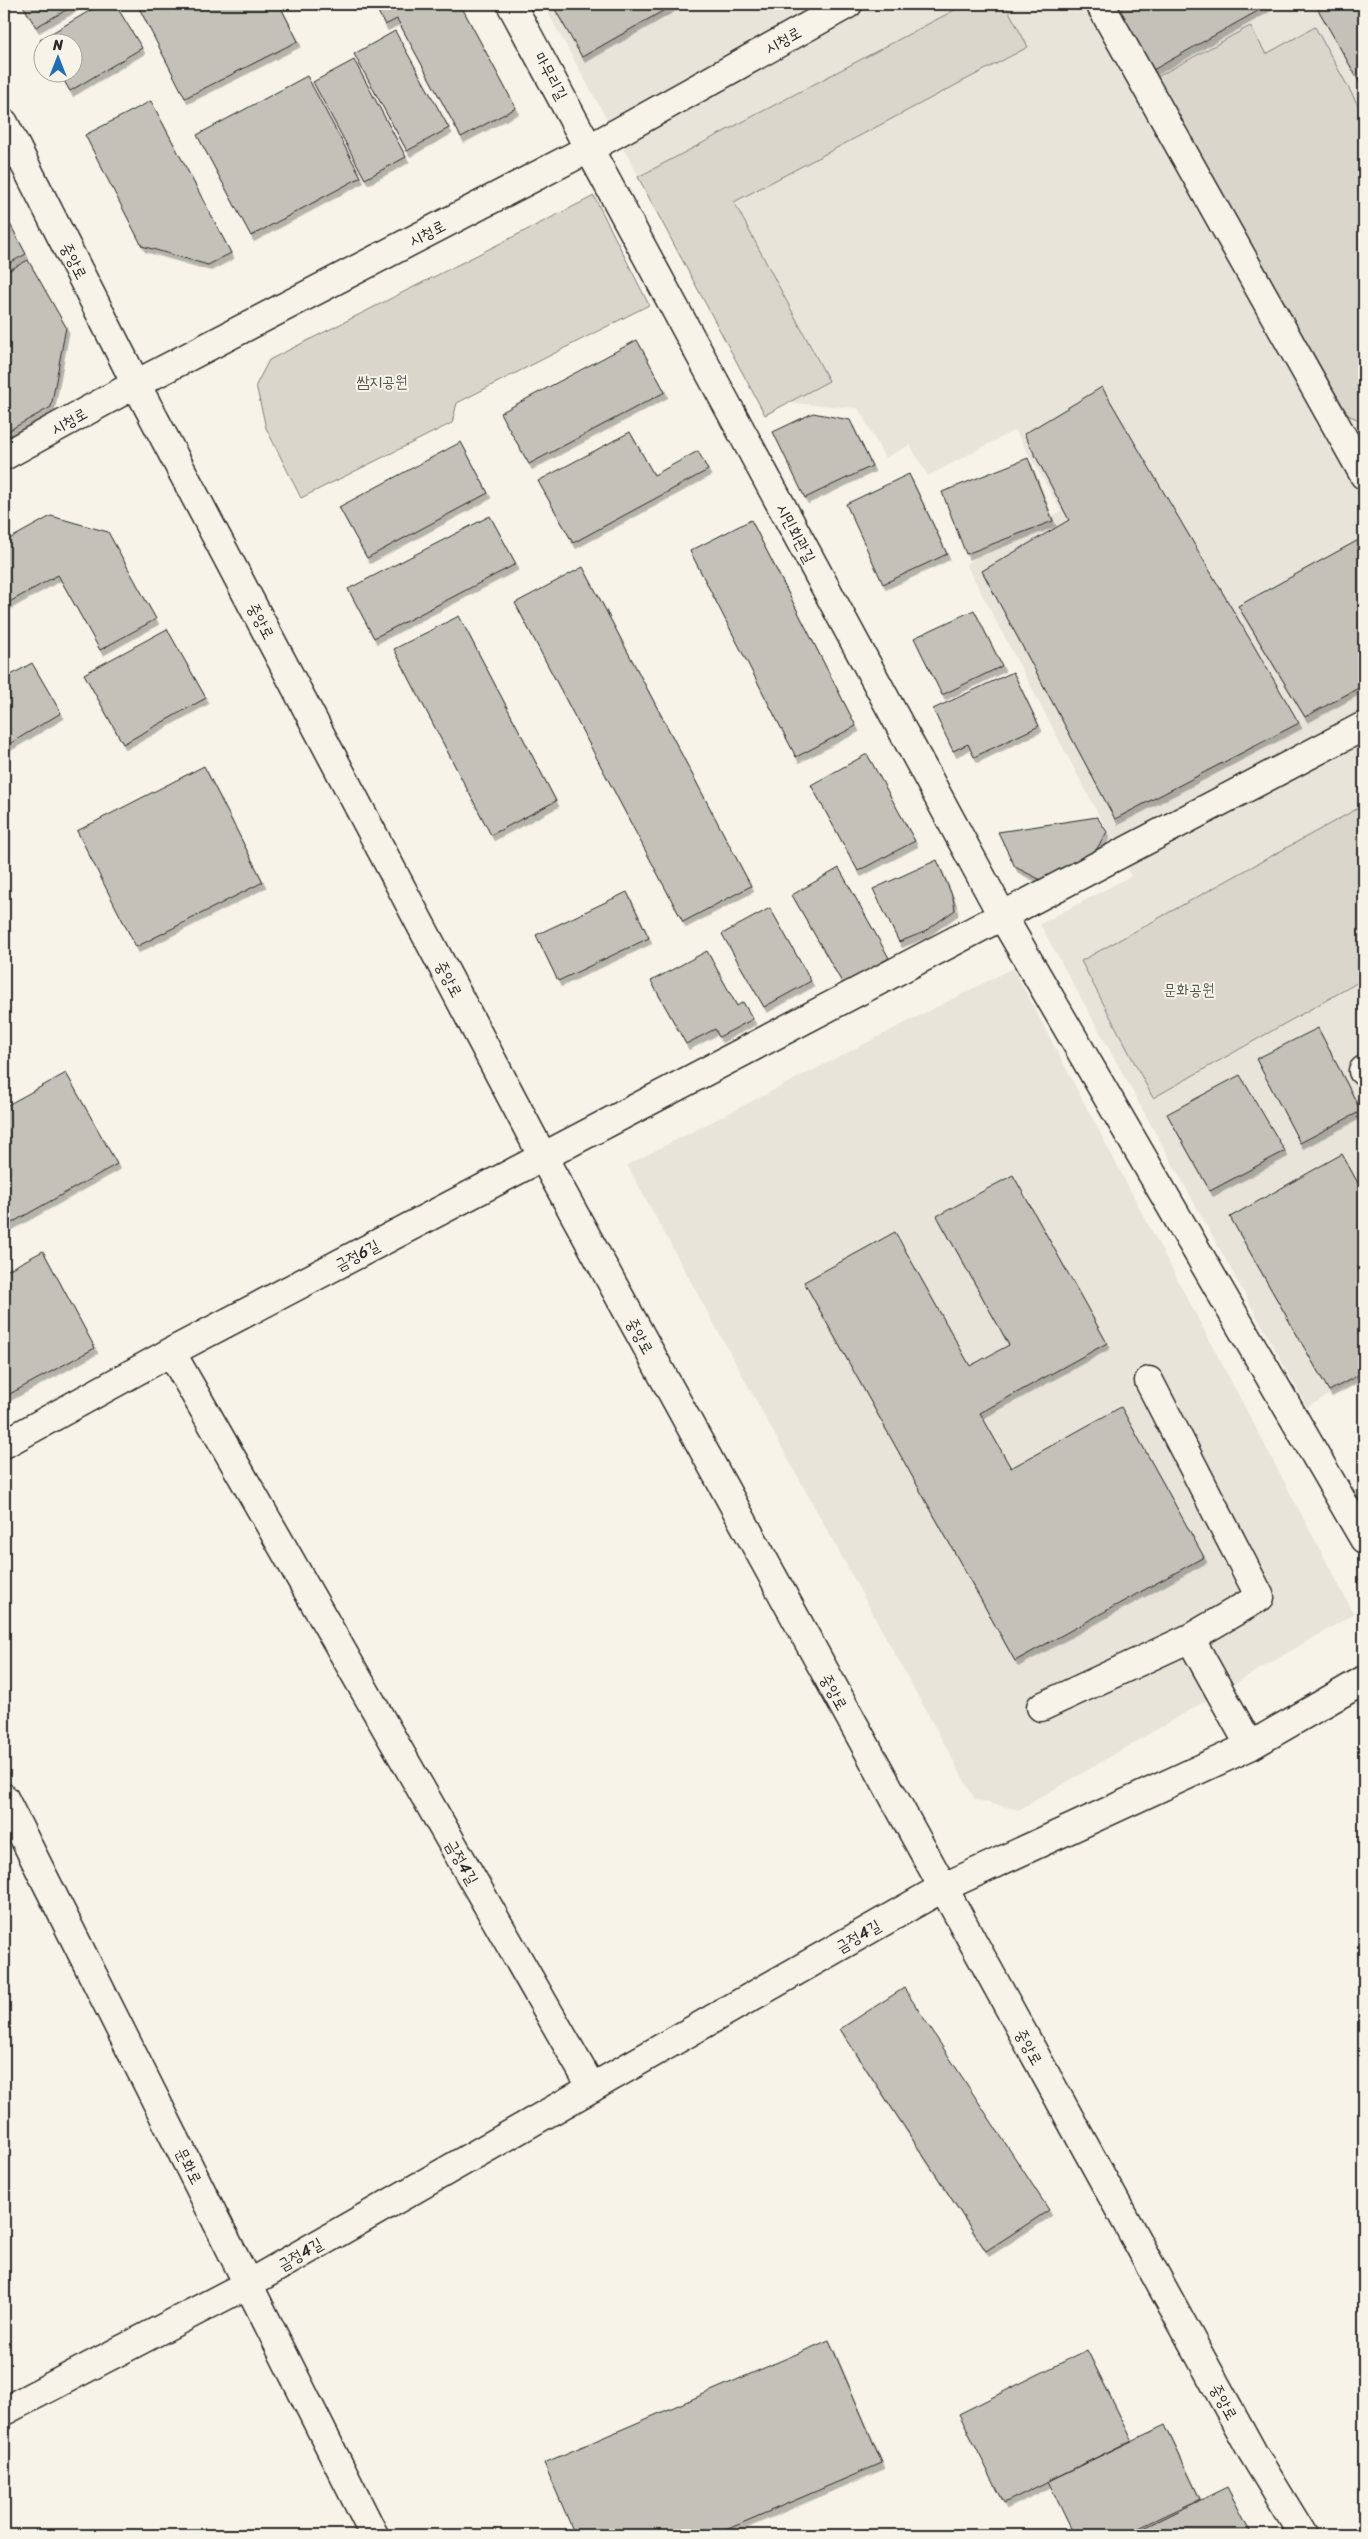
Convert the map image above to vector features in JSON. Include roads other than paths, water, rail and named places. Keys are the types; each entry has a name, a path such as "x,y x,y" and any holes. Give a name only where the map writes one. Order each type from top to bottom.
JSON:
{"street":[{"name":"마무리길","path":"512,4 590,148"},
{"name":"시청로","path":"4,456 136,384 590,148 848,4"},
{"path":"1100,4 1364,475"},
{"name":"중앙로","path":"4,123 136,384 543,1157 1253,2454 1303,2535"},
{"name":"시민회관길","path":"590,148 1002,917 1364,1538"},
{"name":"금정6길","path":"4,1444 171,1352 1364,726"},
{"name":"금정4길","path":"171,1352 592,2088"},
{"path":"1041,1707 1190,1638 1260,1597 1149,1381"},
{"path":"1190,1638 1250,1746"},
{"name":"금정4길","path":"4,2411 248,2284 942,1888 1250,1746 1364,1680"},
{"name":"문화로","path":"4,1798 374,2535"}],"park label":[{"name":"쌈지공원","path":"382,381"},
{"name":"문화공원","path":"1189,989"}]}
